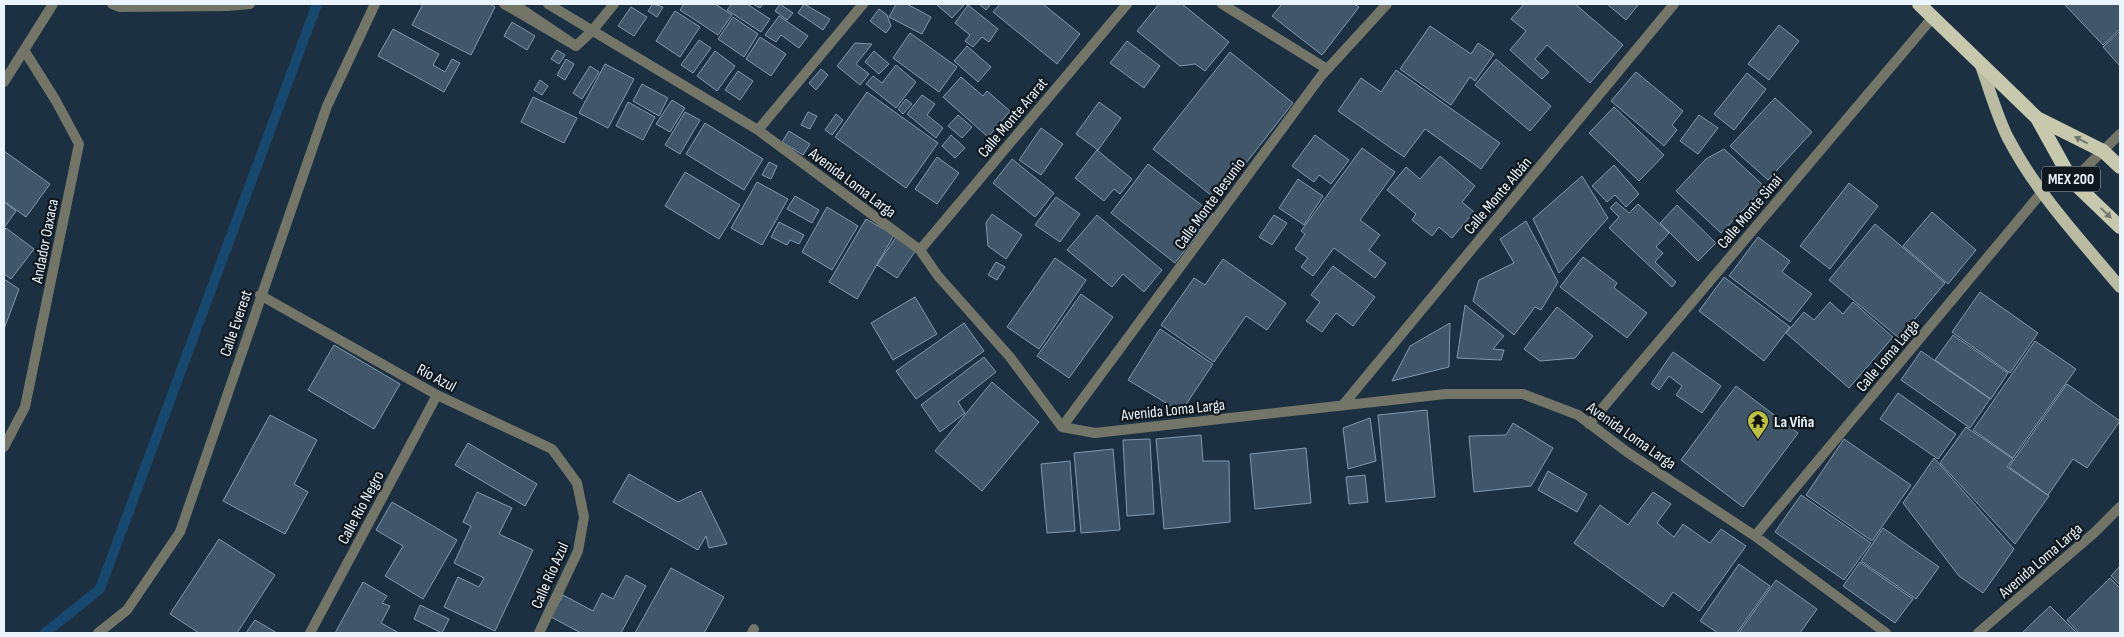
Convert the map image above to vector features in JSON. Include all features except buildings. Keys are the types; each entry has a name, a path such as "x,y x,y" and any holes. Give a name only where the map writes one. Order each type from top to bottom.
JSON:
{"highway":[{"name":"MEX 200","path":"1919,4 2037,118 2072,181 2120,227"},
{"name":"MEX 200","path":"2037,118 2104,151 2120,167"}],"main road":[{"path":"1980,61 2008,137 2042,192 2080,242 2120,287"}],"street":[{"path":"4,82 53,4"},
{"path":"112,4 120,7 250,4"},
{"name":"Calle Everest","path":"98,633 127,610 180,532 260,295 327,106 374,4"},
{"path":"504,4 576,46"},
{"path":"514,4 576,46"},
{"name":"Avenida Loma Larga","path":"548,4 758,130 920,250 938,276 1010,357 1062,427 1095,433 1446,394 1523,394 1578,415 1627,452 1755,536 1886,633"},
{"path":"576,46 592,32 614,4"},
{"path":"758,130 863,4"},
{"name":"Calle Monte Ararat","path":"920,250 1127,4"},
{"path":"1222,4 1327,69"},
{"name":"Calle Monte Besunio","path":"1062,427 1327,69 1387,4"},
{"name":"Calle Monte Albán","path":"1343,405 1674,4"},
{"name":"Calle Monte Sinaí","path":"1589,424 1933,17"},
{"name":"Andador Oaxaca","path":"4,447 26,407 79,144 56,101 24,50"},
{"path":"2072,181 2120,134"},
{"name":"Calle Loma Larga","path":"1755,536 2042,192"},
{"name":"Río Azul","path":"260,295 437,395 552,449 577,483 580,499"},
{"name":"Calle Río Negro","path":"310,633 437,395"},
{"name":"Calle Río Azul","path":"539,633 578,551 584,517 580,499"},
{"name":"Avenida Loma Larga","path":"1978,633 2094,533 2120,507"}],"waterway":[{"path":"45,633 100,589 317,4"}],"place":[{"name":"La Viña","path":"1758,440"}]}
